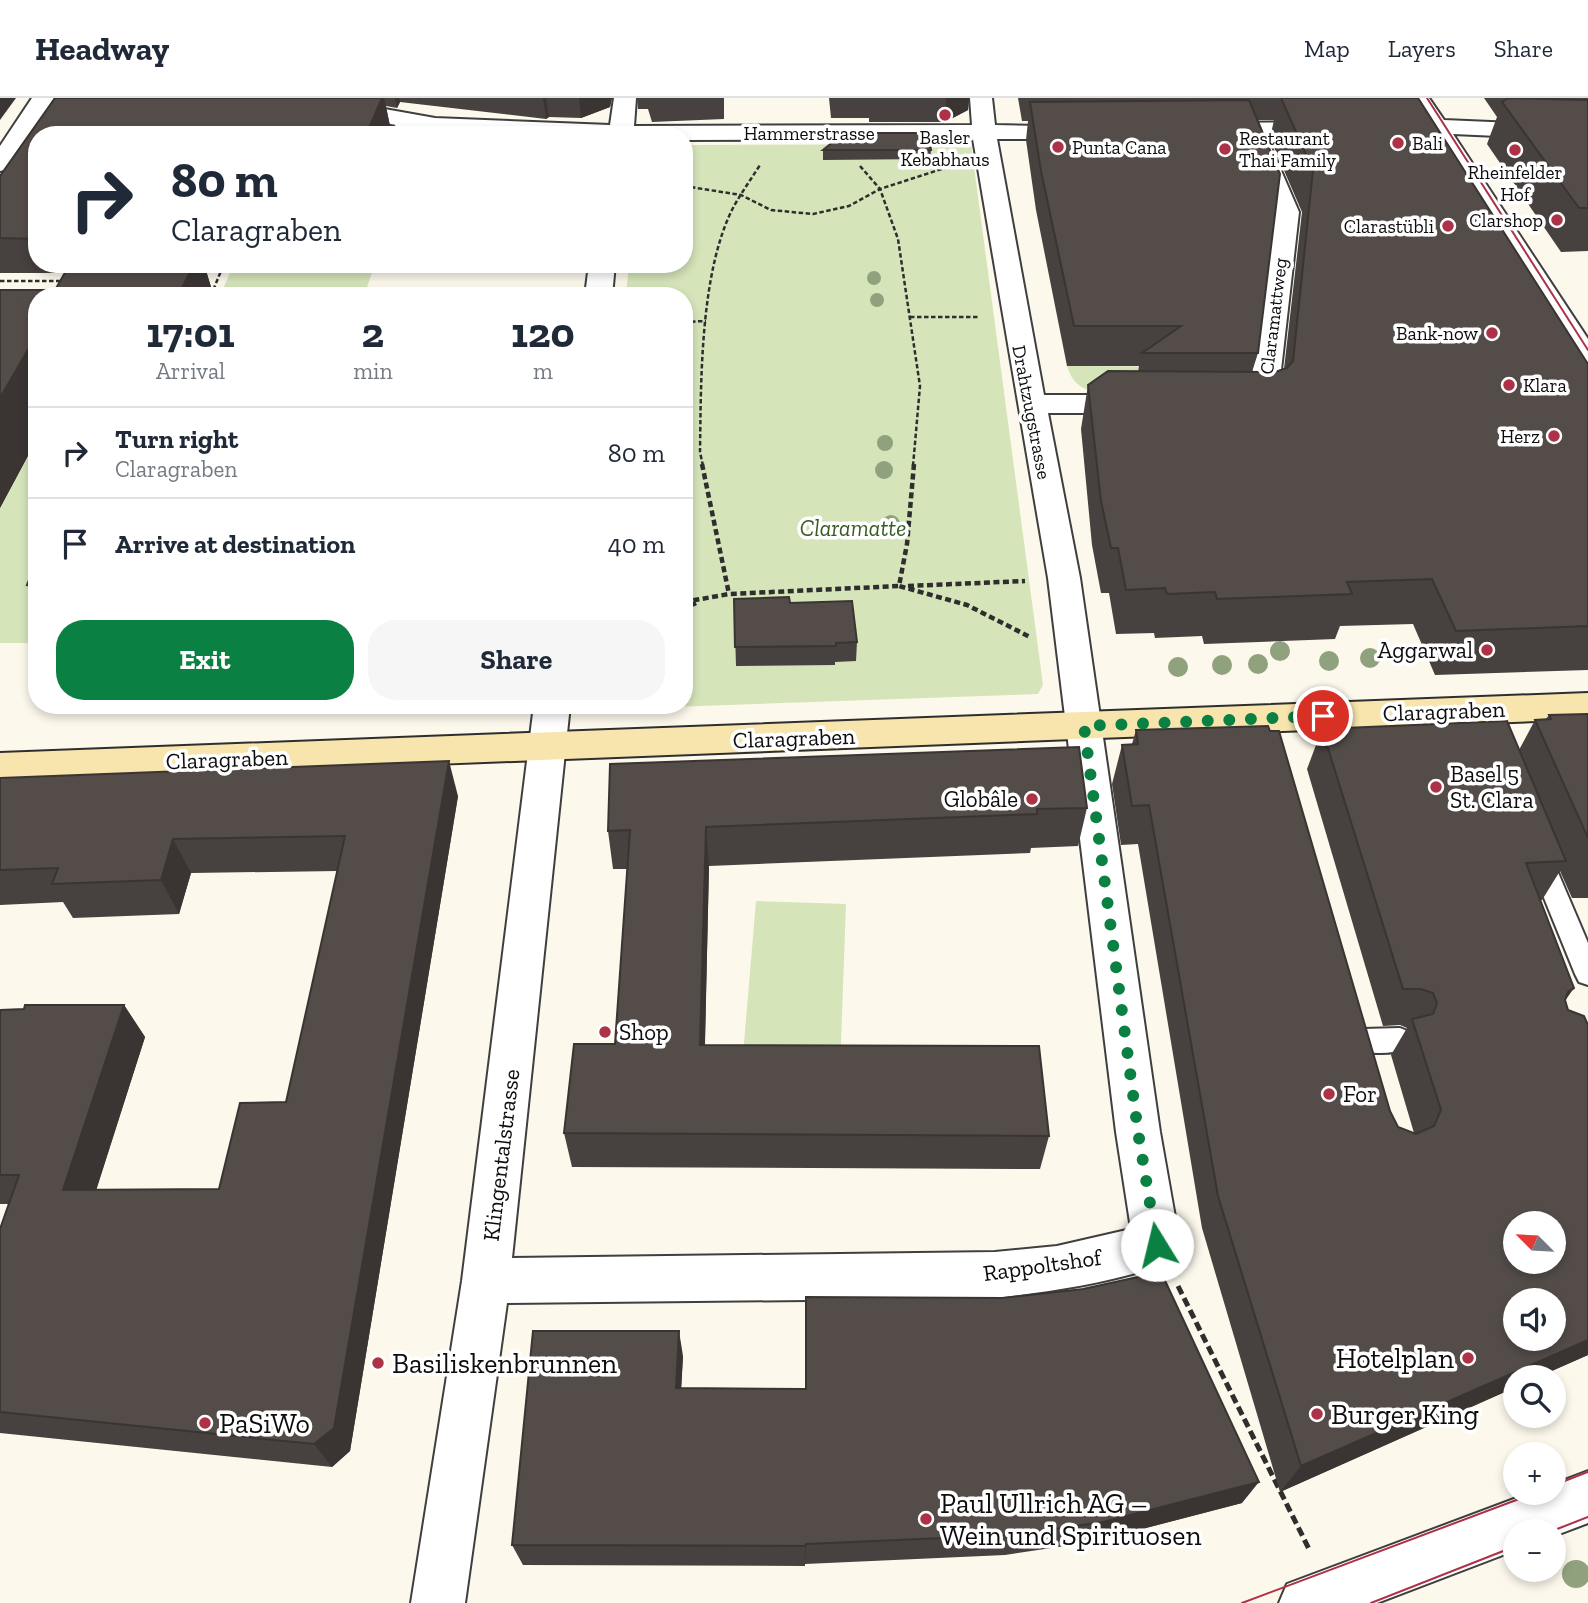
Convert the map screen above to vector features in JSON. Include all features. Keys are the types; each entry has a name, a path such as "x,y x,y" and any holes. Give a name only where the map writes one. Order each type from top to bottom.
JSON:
{"street":[{"path":"0,164 43,98"},
{"name":"Hammerstrasse","path":"285,98 397,126"},
{"path":"622,126 625,98"},
{"name":"Drahtzugstrasse","path":"981,98 986,144 1015,317 1064,578 1084,726"},
{"path":"1418,98 1588,360"},
{"name":"Hammerstrasse","path":"418,126 456,126"},
{"path":"1184,131 1436,128 1588,133"},
{"name":"Claramattweg","path":"1221,405 1262,405 1286,212 1252,130"},
{"name":"Hammerstrasse","path":"693,134 817,133 986,144 1103,132"},
{"path":"1031,404 1167,404"},
{"name":"Claragraben","path":"0,767 485,750 551,725 1084,726 1271,718 1484,723 1588,706"},
{"path":"1271,718 1282,756"},
{"name":"Klingentalstrasse","path":"438,1603 486,1281 551,725"},
{"path":"1084,726 1136,1118 1157,1245"},
{"path":"1352,1002 1382,1040 1375,1080"},
{"name":"Rappoltshof","path":"486,1281 995,1275 1057,1268 1157,1245"},
{"path":"1319,1599 1588,1497"}],"lane":[{"path":"1531,836 1588,974"}],"path":[{"path":"817,133 851,155 880,189 898,239 920,386 907,544 899,586"},
{"path":"729,594 700,452 702,355 706,321 715,262 733,208 755,170 789,134"},
{"path":"693,187 741,195 771,210 813,214 849,206 880,189 986,144"},
{"path":"214,287 220,273"},
{"path":"0,281 66,281"},
{"path":"206,281 217,281"},
{"path":"910,317 1015,317"},
{"path":"693,322 706,321"},
{"path":"693,601 729,594 1064,578"},
{"path":"899,586 952,598 994,615 1046,647 1075,659"},
{"path":"693,604 700,601"},
{"path":"1157,1245 1319,1599"}],"green space":[{"name":"Claramatte","path":"971,144 1043,685 1038,694 693,706 693,287 627,287 628,273 693,273 693,145"},
{"path":"230,273 372,273 367,287 224,287"},
{"path":"1067,366 1247,367 1105,395 1091,392 1076,383"},
{"path":"28,457 28,643 0,643 0,509"},
{"path":"756,901 846,904 840,1070 742,1067"}],"building":[{"path":"55,98 382,98 370,126 35,126"},
{"path":"1281,98 1418,98 1588,364 1588,626 1456,631 1432,579 1347,582 1352,594 1273,597 1217,599 1215,592 1167,594 1165,588 1126,590 1118,548 1111,548 1101,501 1088,385 1108,371 1275,372 1287,368 1293,361 1313,170"},
{"path":"1508,98 1588,100 1588,208 1579,208 1502,102"},
{"path":"1249,100 1280,174 1258,353 1142,353 1181,326 1074,326 1041,171 1030,102"},
{"path":"844,133 928,133 931,150 823,150"},
{"path":"28,136 28,239 0,238 0,176"},
{"path":"65,273 190,273 182,287 57,287"},
{"path":"0,290 28,290 28,350 0,398"},
{"path":"789,597 790,603 852,601 857,642 836,643 836,646 735,647 734,599"},
{"path":"1588,714 1588,838 1535,720 1551,719 1549,715"},
{"path":"1507,721 1566,861 1526,863 1574,988 1568,992 1565,1000 1568,1010 1584,1016 1588,1025 1588,1340 1566,1350 1566,1288 1503,1288 1503,1351 1563,1351 1531,1365 1503,1365 1503,1377 1301,1466 1218,1196 1149,805 1132,806 1122,745 1138,744 1136,730 1268,726 1270,731 1279,731 1390,1111 1398,1127 1416,1134 1434,1126 1441,1110 1412,1019 1433,1014 1437,1003 1433,993 1421,989 1403,989 1322,729"},
{"path":"1079,747 1087,808 1037,809 1037,814 706,827 700,1045 1039,1046 1049,1136 564,1133 574,1044 615,1044 630,830 608,831 610,764"},
{"path":"449,761 334,1428 314,1444 0,1412 0,1229 19,1175 0,1175 0,1010 24,1009 25,1005 124,1005 63,1190 219,1189 240,1103 286,1102 345,836 173,839 161,880 52,884 58,868 0,870 0,778"},
{"path":"1161,1272 1259,1482 1103,1522 1013,1535 805,1546 512,1545 533,1331 679,1331 676,1388 806,1389 806,1297 1002,1298 1083,1289"}],"tram line":[{"path":"1427,98 1588,350"},
{"path":"1566,1480 1588,1472"},
{"path":"1242,1603 1503,1505"},
{"path":"1566,1526 1588,1517"},
{"path":"1371,1603 1503,1551"}],"place":[{"name":"Basler Kebabhaus","path":"945,115"},
{"name":"Bali","path":"1398,143"},
{"name":"Punta Cana","path":"1058,147"},
{"name":"Restaurant Thai Family","path":"1225,149"},
{"name":"Rheinfelder Hof","path":"1515,150"},
{"name":"Clarshop","path":"1557,220"},
{"name":"Clarastübli","path":"1448,226"},
{"name":"Bank-now","path":"1492,333"},
{"name":"Klara","path":"1509,385"},
{"name":"Herz","path":"1554,436"},
{"name":"Aggarwal","path":"1487,650"},
{"name":"Basel 5 St. Clara","path":"1436,787"},
{"name":"Globâle","path":"1032,799"},
{"name":"Shop","path":"605,1032"},
{"name":"For","path":"1329,1094"},
{"name":"Hotelplan","path":"1468,1358"},
{"name":"Basiliskenbrunnen","path":"378,1363"},
{"name":"Burger King","path":"1317,1414"},
{"name":"PaSiWo","path":"205,1423"},
{"name":"Paul Ullrich AG – Wein und Spirituosen","path":"926,1519"}],"route":[{"path":"1157,1245 1138,1132 1084,726 1323,716"}]}
